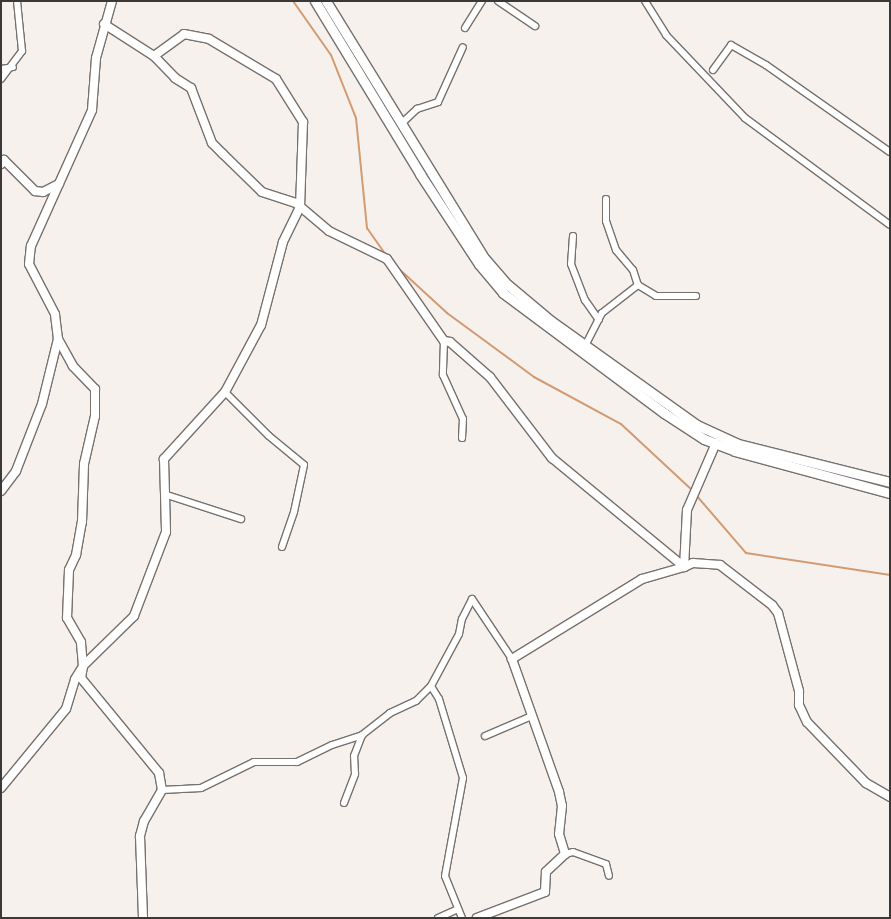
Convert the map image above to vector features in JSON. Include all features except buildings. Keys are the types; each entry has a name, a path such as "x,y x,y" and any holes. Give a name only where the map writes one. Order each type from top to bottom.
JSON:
{"main road":[{"path":"315,1 420,174 479,264 503,293 664,413 716,444 890,493"},
{"path":"326,1 485,260 508,285 585,346 697,425 738,444 890,482"}],"street":[{"path":"1,80 13,67 22,51 17,1"},
{"path":"1,491 16,471 42,404 58,339 55,314 29,264 31,246 92,110 96,58 112,1"},
{"path":"465,28 482,1"},
{"path":"498,1 534,26"},
{"path":"645,1 666,34 745,118 890,225"},
{"path":"104,24 154,56 175,78 192,88 212,143 262,192 300,207 329,231 387,258 444,340 444,375 463,419 462,438"},
{"path":"1,788 66,709 75,679 83,666 134,616 166,532 167,496 164,459 225,392 261,326 283,242 300,207 303,122 276,79 208,39 184,34 154,56"},
{"path":"713,70 731,45 766,65 890,152"},
{"path":"402,123 417,109 438,102 463,47"},
{"path":"1,69 13,67"},
{"path":"2,160 35,191 59,184"},
{"path":"606,199 606,221 616,250 633,270 638,285 656,296 696,296"},
{"path":"572,236 571,264 585,300 599,320"},
{"path":"585,346 609,306 638,285"},
{"path":"58,339 73,366 95,389 95,416 84,464 82,522 76,555 69,570 67,618 81,642 83,666 81,678 159,773 162,790 144,821 140,836 143,918"},
{"path":"444,340 450,342 490,377 552,458 684,567"},
{"path":"225,392 269,436 304,465 294,512 282,547"},
{"path":"684,567 688,510 700,476 716,444"},
{"path":"167,496 241,519"},
{"path":"512,658 642,579 693,563 720,565 772,605 778,613 799,691 799,705 807,722 866,783 890,797"},
{"path":"162,790 202,788 254,762 297,762 332,745 362,735 390,713 416,701 430,686 459,634 462,619 472,599 512,658 559,792 562,806 559,834 565,854"},
{"path":"430,686 439,699 463,778 445,876 462,918"},
{"path":"485,736 532,716"},
{"path":"344,804 355,774 354,756 362,735"},
{"path":"477,918 545,892 546,872 565,854 573,852 606,864 609,876"},
{"path":"438,918 458,909"}],"waterway":[{"path":"293,1 331,55 356,118 367,228 386,255"},
{"path":"398,268 447,313 534,377 621,424 693,491"},
{"path":"696,495 746,553 890,575"}]}
